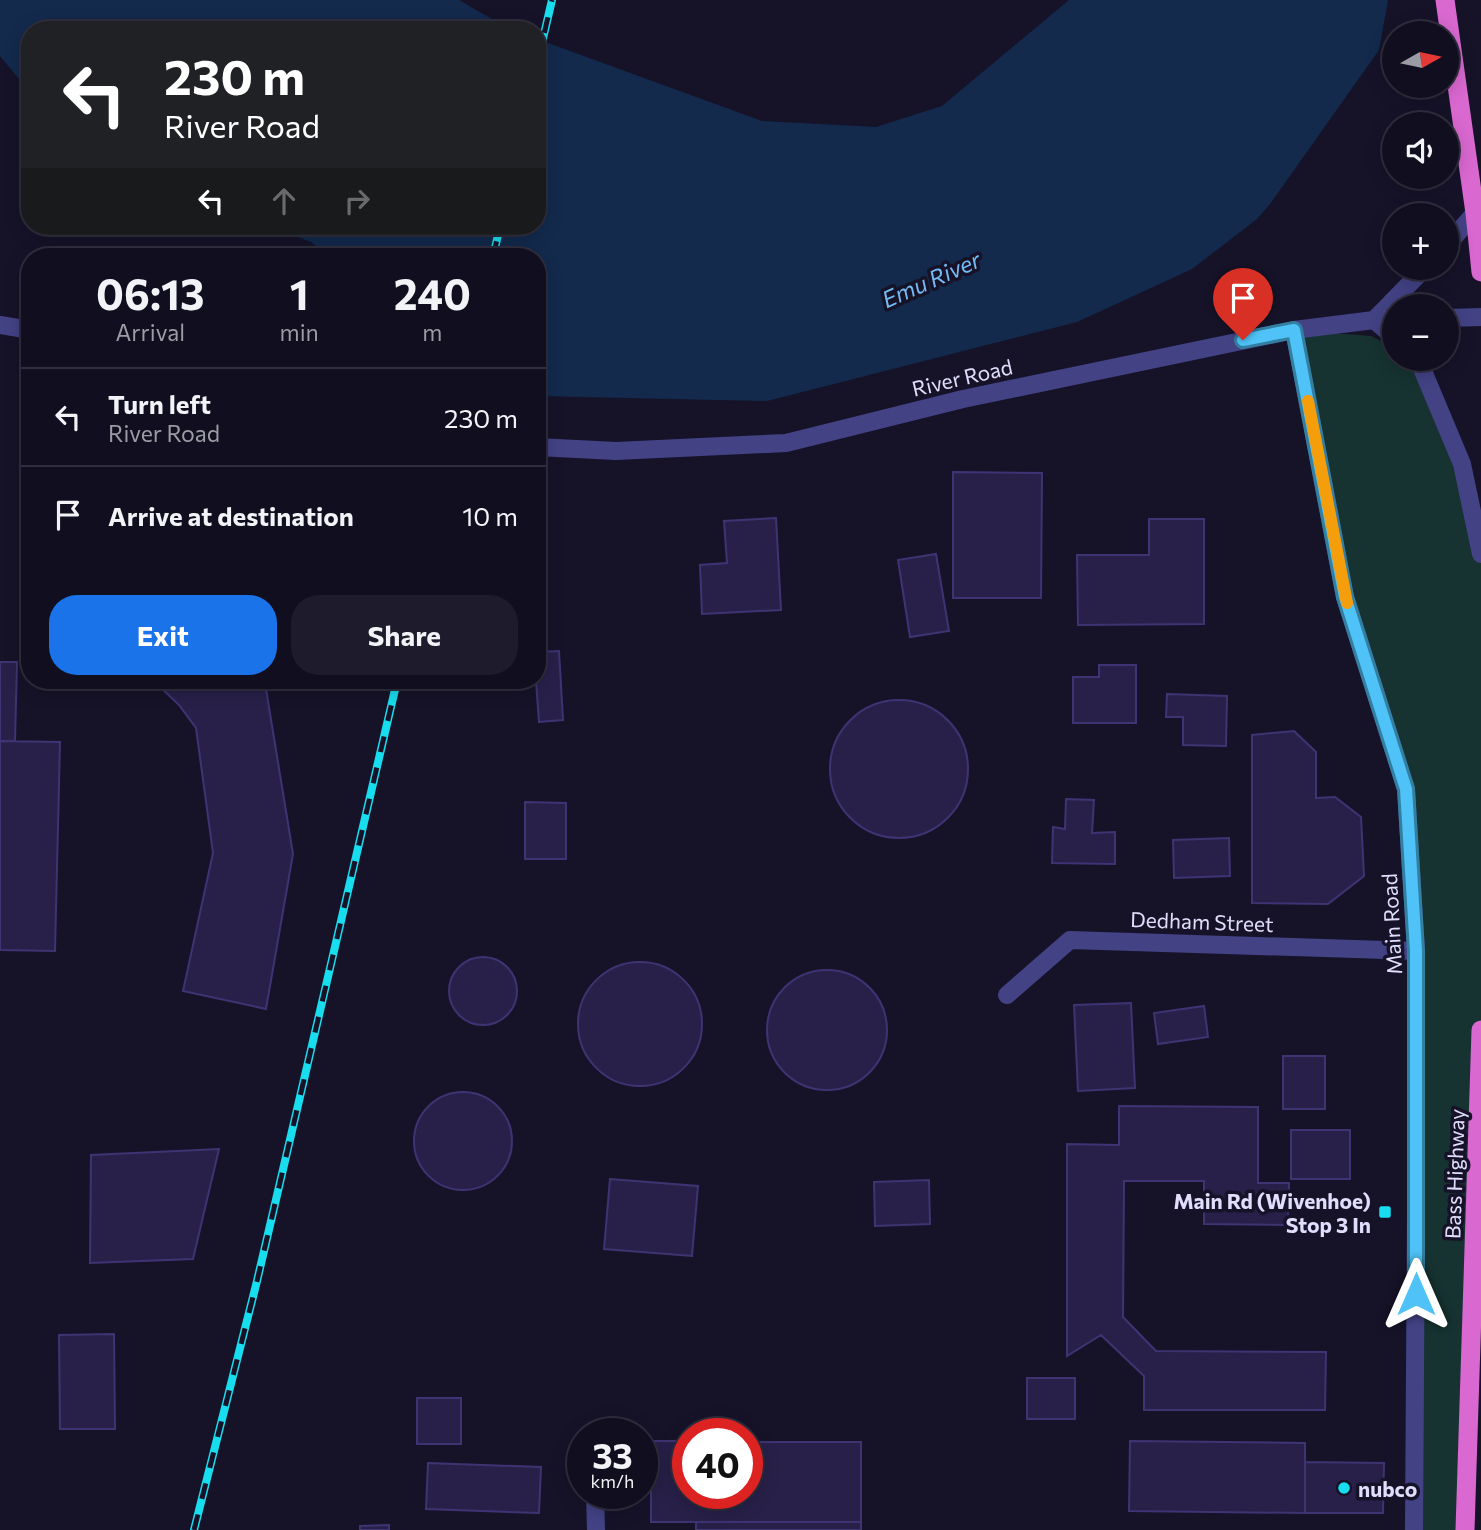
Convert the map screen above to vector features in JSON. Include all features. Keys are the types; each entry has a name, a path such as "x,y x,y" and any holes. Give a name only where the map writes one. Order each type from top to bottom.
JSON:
{"highway":[{"path":"1445,0 1481,272"},
{"name":"Bass Highway","path":"1465,1530 1481,1030"}],"street":[{"path":"1459,231 1475,213"},
{"path":"1382,327 1374,320 1413,280"},
{"path":"1459,318 1481,317"},
{"name":"River Road","path":"546,447 616,451 786,443 963,399 1294,330 1382,320"},
{"path":"0,325 21,328"},
{"name":"Main Road","path":"1294,330 1345,597 1406,789 1416,951 1414,1530"},
{"path":"1423,371 1462,464 1481,554"},
{"name":"Dedham Street","path":"1007,995 1070,940 1416,951"},
{"path":"595,1509 596,1530"}],"green space":[{"path":"1294,330 1371,336 1382,342 1382,371 1422,371 1462,464 1481,554 1481,1030 1465,1530 1414,1530 1406,789 1345,597"}],"water":[{"path":"0,0 459,0 495,21 21,21 21,81 0,56"},
{"name":"Emu River","path":"1069,0 1388,0 1384,21 1382,21 1379,50 1270,204 1257,219 1192,269 1077,322 767,401 546,396 546,248 318,248 293,235 546,235 546,42 762,121 876,127 942,106"}],"building":[{"path":"953,472 1042,473 1041,598 953,598"},
{"path":"776,518 781,610 702,614 700,565 727,563 724,521"},
{"path":"1149,519 1204,519 1204,624 1078,625 1077,555 1149,555"},
{"path":"936,554 949,631 910,637 898,560"},
{"path":"559,651 563,720 539,722 537,689 546,689 546,652"},
{"path":"0,662 17,662 15,741 0,741"},
{"path":"1099,665 1136,665 1136,723 1073,723 1073,677 1099,677"},
{"path":"162,689 266,689 293,854 266,1009 183,991 213,853 196,728 179,705"},
{"path":"1167,694 1227,696 1226,746 1183,745 1183,717 1166,717"},
{"path":"899,700 925,705 948,720 963,743 968,769 963,795 948,818 925,833 899,838 873,833 850,818 835,795 830,769 835,743 850,720 873,705"},
{"path":"1294,731 1316,752 1316,798 1335,797 1361,817 1364,876 1328,904 1252,903 1252,735"},
{"path":"0,741 60,742 55,951 0,950"},
{"path":"1066,799 1094,800 1092,833 1115,832 1115,864 1052,863 1053,827 1065,829"},
{"path":"525,802 566,803 566,859 525,859"},
{"path":"1229,838 1230,876 1174,878 1173,840"},
{"path":"483,957 496,959 507,967 515,978 515,1004 507,1015 496,1023 483,1025 470,1023 459,1015 451,1004 449,991 451,978 459,967 470,959"},
{"path":"640,962 664,967 684,980 697,1000 702,1024 697,1048 684,1068 664,1081 640,1086 616,1081 596,1068 583,1048 578,1024 583,1000 596,980 616,967"},
{"path":"827,970 850,974 870,987 883,1007 887,1030 883,1053 870,1073 850,1086 827,1090 804,1086 784,1073 771,1053 767,1030 771,1007 784,987 804,974"},
{"path":"1131,1003 1135,1088 1078,1091 1074,1005"},
{"path":"1204,1006 1208,1037 1158,1044 1154,1013"},
{"path":"1283,1056 1325,1056 1325,1109 1283,1109"},
{"path":"463,1092 482,1095 498,1106 509,1122 512,1141 509,1160 498,1176 482,1187 463,1190 444,1187 428,1176 417,1160 414,1141 417,1122 428,1106 444,1095"},
{"path":"1119,1106 1258,1107 1258,1183 1289,1183 1288,1225 1204,1224 1204,1181 1124,1181 1123,1317 1156,1351 1326,1352 1325,1410 1144,1410 1144,1376 1101,1335 1067,1356 1067,1144 1119,1145"},
{"path":"1291,1130 1350,1130 1350,1179 1291,1179"},
{"path":"219,1149 193,1259 90,1263 91,1155"},
{"path":"610,1179 698,1186 692,1256 604,1249"},
{"path":"929,1180 930,1224 875,1226 874,1182"},
{"path":"114,1334 115,1429 60,1429 59,1335"},
{"path":"1027,1378 1075,1378 1075,1419 1027,1419"},
{"path":"417,1398 461,1398 461,1444 417,1444"},
{"path":"658,1441 672,1441 672,1509 763,1509 763,1442 861,1442 861,1522 651,1522 651,1509 658,1509"},
{"path":"1130,1441 1305,1443 1305,1513 1129,1511"},
{"name":"nubco","path":"1305,1462 1384,1463 1383,1513 1305,1513"},
{"path":"428,1463 541,1467 539,1513 426,1509"},
{"path":"696,1522 861,1522 861,1530 696,1530"},
{"path":"389,1525 389,1530 360,1530 360,1526"}],"railway":[{"path":"546,26 552,0"},
{"path":"495,248 498,235"},
{"path":"194,1530 257,1281 395,689"}],"slow traffic":[{"path":"1308,401 1347,603"}],"place":[{"name":"Main Rd (Wivenhoe) Stop 3 In","path":"1385,1212"},
{"name":"nubco","path":"1344,1488"}],"route":[{"path":"1243,340 1294,330 1345,597 1406,789 1416,951 1416,1294"}]}
